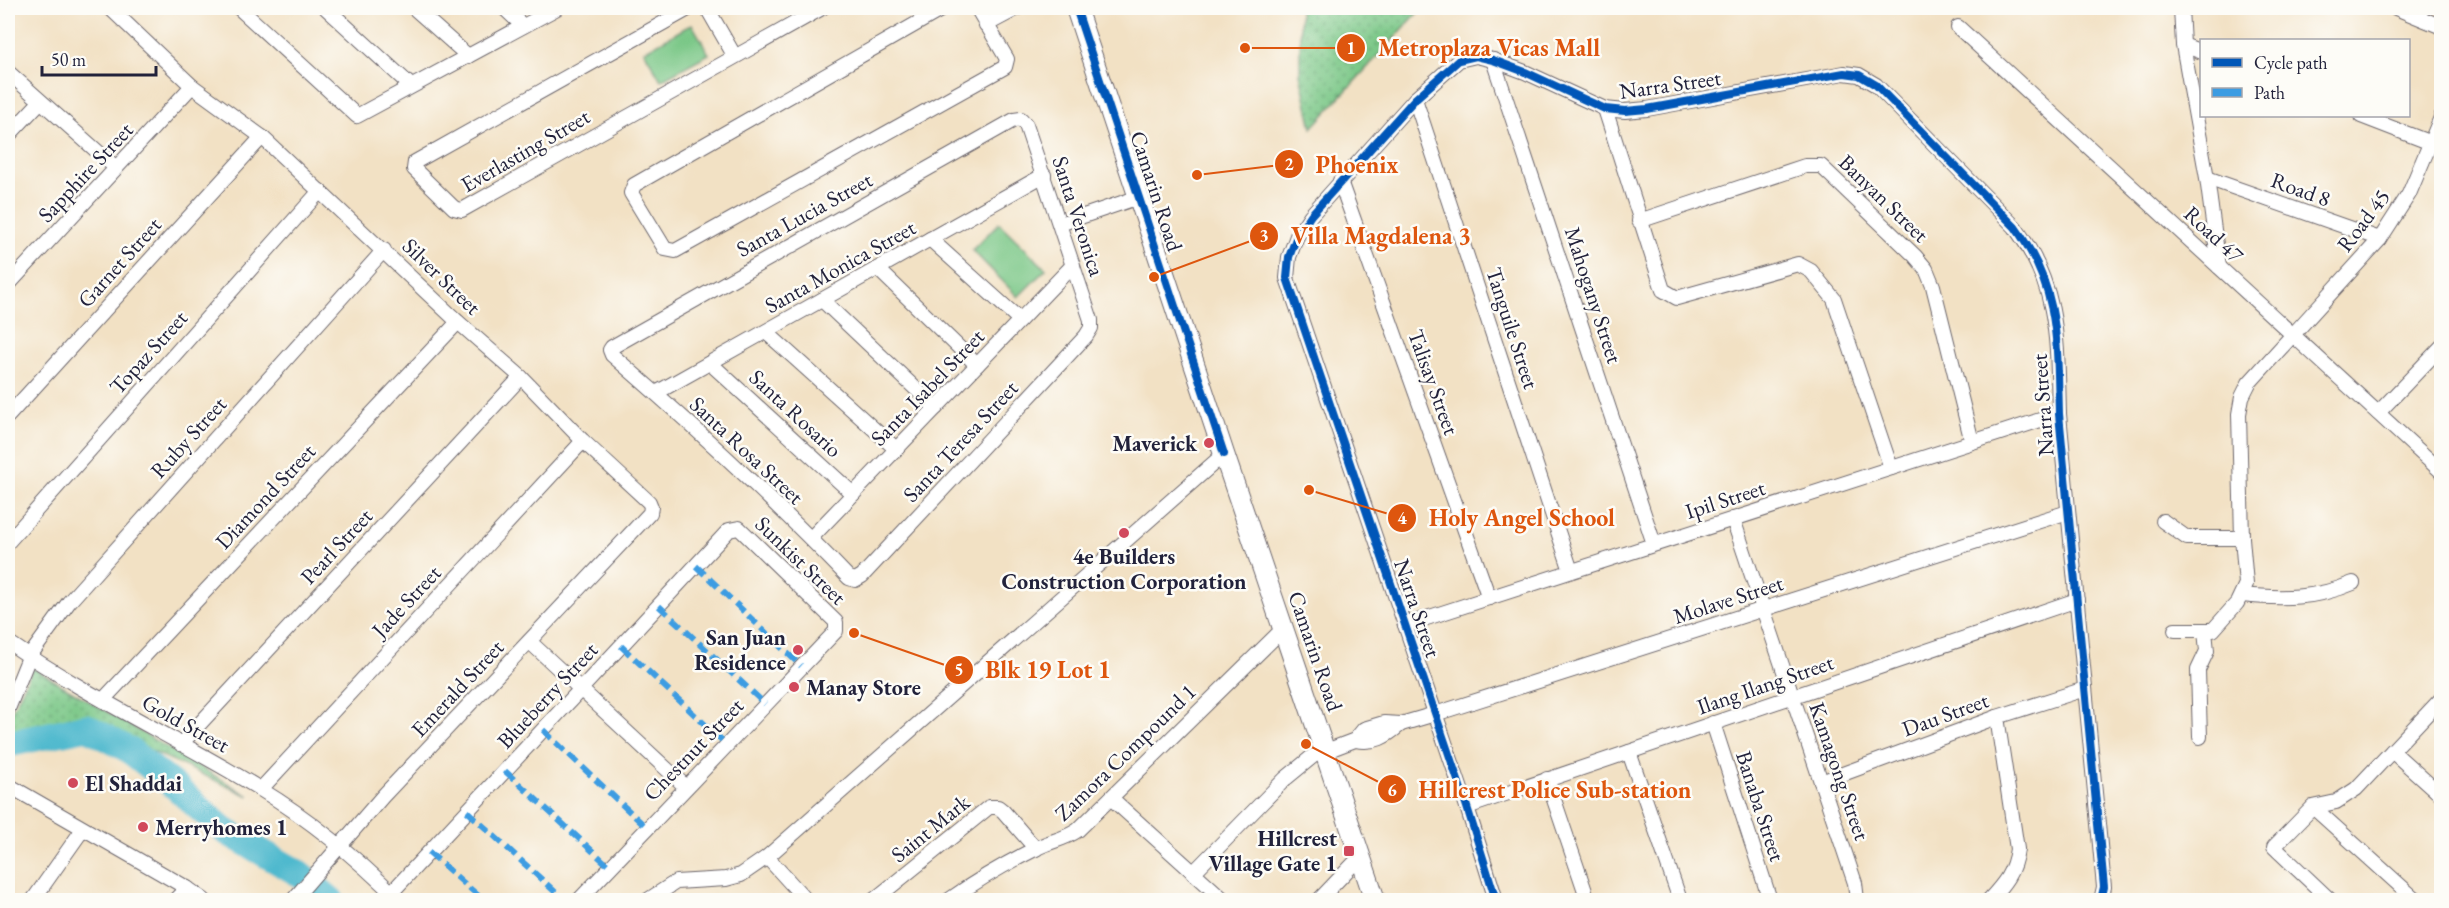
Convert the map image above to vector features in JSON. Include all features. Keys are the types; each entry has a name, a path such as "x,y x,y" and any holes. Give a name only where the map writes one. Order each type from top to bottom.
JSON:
{"main road":[{"name":"Camarin Road","path":"1076,8 1375,900"}],"street":[{"name":"Silver Street","path":"110,8 192,86 262,137 521,377 583,441 649,502 651,507"},
{"path":"239,8 357,116 557,8"},
{"path":"326,8 411,86"},
{"path":"414,8 468,56"},
{"path":"504,8 524,26"},
{"name":"Everlasting Street","path":"690,8 415,162 414,169 454,208 462,210 734,55 822,8"},
{"path":"707,8 734,55"},
{"path":"944,8 634,184 631,193 665,249 675,251 1005,67 1007,59 977,8"},
{"path":"986,25 1018,8"},
{"path":"2181,8 2183,45 2207,178 2219,267"},
{"path":"2396,8 2442,27"},
{"name":"Road 47","path":"1959,27 2442,472"},
{"path":"2183,45 2200,51"},
{"name":"Narra Street","path":"1496,900 1467,807 1287,278 1289,257 1297,236 1311,215 1415,99 1459,60 1476,56 1525,72 1605,109 1625,111 1844,74 1859,75 1876,85 2015,227 2032,250 2052,303 2057,353 2059,414 2104,887 2101,900"},
{"name":"Mahogany Street","path":"1493,60 1654,544"},
{"path":"8,72 117,168"},
{"name":"Sapphire Street","path":"8,285 192,86"},
{"name":"Tanguile Street","path":"1415,99 1571,571"},
{"path":"8,136 40,102"},
{"path":"1605,109 1663,290 1677,298 1798,264 1811,271 1834,299 1891,468"},
{"name":"Road 45","path":"2242,595 2246,584 2242,538 2239,414 2242,397 2249,383 2380,239 2409,194 2442,115"},
{"path":"2364,117 2431,143"},
{"name":"Santa Veronica","path":"1021,119 1026,125 1044,175 1091,320 1091,328"},
{"name":"Santa Lucia Street","path":"610,350 612,346 1014,120 1021,119"},
{"name":"Garnet Street","path":"8,416 262,137"},
{"name":"Banyan Street","path":"1639,221 1805,166 1821,166 1926,269 1933,286 1972,442"},
{"name":"Santa Monica Street","path":"656,393 1044,175"},
{"name":"Road 8","path":"2207,178 2380,239"},
{"name":"Talisay Street","path":"1340,181 1489,598"},
{"name":"Topaz Street","path":"8,542 320,191"},
{"path":"1060,224 1139,197"},
{"path":"930,239 1020,320"},
{"name":"Ruby Street","path":"8,710 29,657 69,602 384,250"},
{"name":"Santa Isabel Street","path":"811,538 1074,265"},
{"path":"878,269 977,365"},
{"path":"822,300 936,408"},
{"name":"Diamond Street","path":"103,700 458,321"},
{"name":"Santa Teresa Street","path":"855,580 862,576 1091,328"},
{"path":"766,332 896,450"},
{"path":"2378,413 2442,346"},
{"name":"Santa Rosa Street","path":"610,350 612,355 656,393 811,538 849,578 855,580"},
{"name":"Santa Rosario","path":"711,363 853,494"},
{"name":"Pearl Street","path":"181,744 521,377"},
{"name":"Ipil Street","path":"1405,625 2059,414"},
{"name":"Jade Street","path":"261,789 583,441"},
{"path":"648,900 676,882 726,879 741,875 767,857 1224,454"},
{"name":"Emerald Street","path":"293,900 384,796 650,513 651,507"},
{"name":"Molave Street","path":"1193,873 1285,779 1302,764 1324,750 1355,740 1368,742 1388,736 1401,724 2068,512"},
{"name":"Kamagong Street","path":"1733,519 1855,883 1857,900"},
{"path":"2163,521 2187,538 2242,538"},
{"name":"Sunkist Street","path":"734,527 739,528 836,622 837,627"},
{"name":"Blueberry Street","path":"395,897 581,689 734,527"},
{"path":"2175,630 2213,630 2242,595 2277,599 2312,596 2333,592 2353,583"},
{"name":"Ilang Ilang Street","path":"1467,807 2077,600"},
{"name":"Chestnut Street","path":"579,900 836,631 837,627"},
{"name":"Zamora Compound 1","path":"949,900 1003,866 1035,849 1069,836 1111,798 1283,629"},
{"path":"2200,737 2198,667 2207,651 2205,631"},
{"name":"Gold Street","path":"8,642 29,657 103,700 261,789 341,846 395,897"},
{"path":"530,642 686,787"},
{"name":"Dau Street","path":"1821,782 1997,717 2085,689"},
{"path":"2330,900 2274,847 2313,807 2336,802 2356,789 2442,698"},
{"path":"1989,900 2010,876 2017,849 1997,717"},
{"name":"Banaba Street","path":"1713,723 1770,900"},
{"path":"1629,752 1680,900"},
{"path":"2392,752 2442,796"},
{"path":"1547,780 1588,900"},
{"path":"8,785 204,900"},
{"path":"1111,798 1224,900"},
{"name":"Saint Mark","path":"874,900 989,807 994,806 1003,812 1035,849"},
{"path":"2313,807 2416,900"},
{"path":"33,900 83,830"},
{"path":"767,857 806,900"},
{"path":"1319,900 1360,857"},
{"path":"175,900 187,888"}],"green space":[{"path":"1300,8 1422,8 1312,128 1300,74"},
{"path":"692,24 709,54 661,80 644,51"},
{"path":"999,223 1046,269 1018,297 972,250"},
{"path":"33,668 249,796 85,720 35,735 8,737 8,719"}],"waterway":[{"path":"8,744 87,727 129,750 225,831 300,874 331,900"}],"marked path":[{"path":"696,566 801,666"},
{"path":"659,606 765,704"},
{"path":"621,646 726,744"},
{"path":"543,730 647,828"},
{"path":"505,771 610,867"},
{"path":"467,811 564,900"},
{"path":"429,852 483,900"}],"cycle path":[{"path":"1076,8 1224,454"},
{"path":"1496,900 1467,807 1287,278 1289,257 1297,236 1311,215 1415,99 1459,60 1476,56 1525,72 1605,109 1625,111 1844,73 1859,75 1876,85 2015,227 2041,272 2053,316 2056,339 2059,414 2104,887 2101,900"}],"place":[{"name":"Metroplaza Vicas Mall","path":"1245,48"},
{"name":"Phoenix","path":"1197,175"},
{"name":"Villa Magdalena 3","path":"1154,277"},
{"name":"Maverick","path":"1209,443"},
{"name":"Holy Angel School","path":"1309,490"},
{"name":"4e Builders Construction Corporation","path":"1124,533"},
{"name":"Blk 19 Lot 1","path":"854,633"},
{"name":"San Juan Residence","path":"798,650"},
{"name":"Manay Store","path":"794,687"},
{"name":"Hillcrest Police Sub-station","path":"1306,744"},
{"name":"El Shaddai","path":"73,783"},
{"name":"Merryhomes 1","path":"143,827"},
{"name":"Hillcrest Village Gate 1","path":"1349,851"}]}
